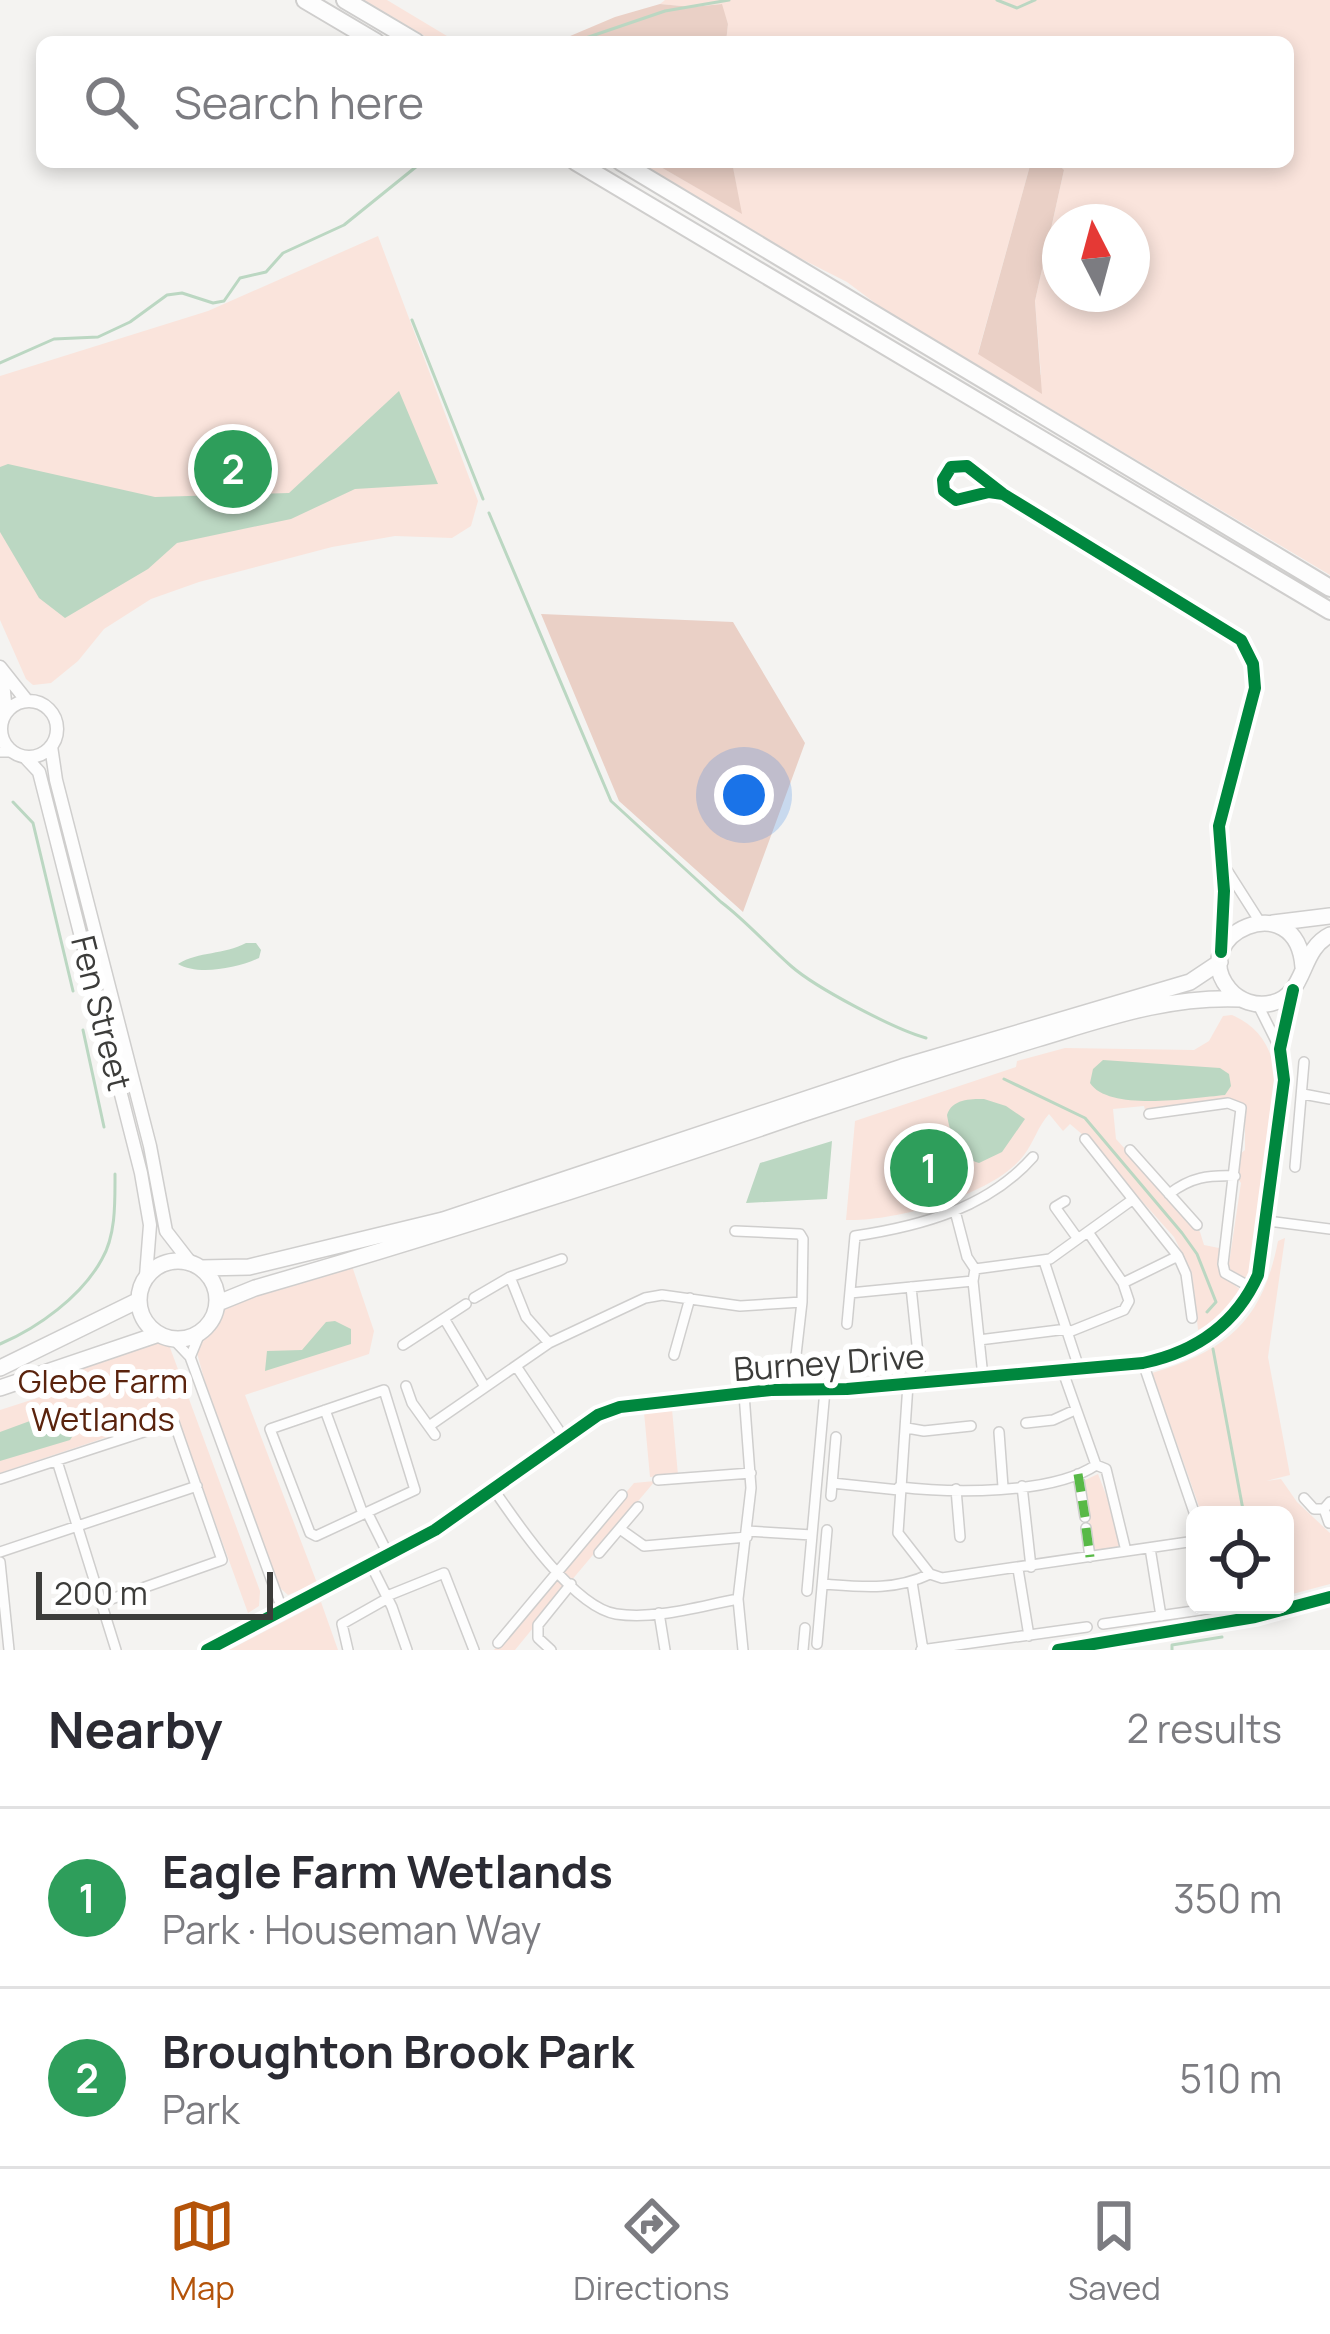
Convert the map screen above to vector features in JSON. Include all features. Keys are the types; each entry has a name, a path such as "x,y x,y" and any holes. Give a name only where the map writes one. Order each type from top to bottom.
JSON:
{"highway":[{"path":"305,0 366,36"},
{"path":"345,0 406,36"},
{"path":"586,168 1330,611"},
{"path":"630,168 1330,588"},
{"path":"0,1368 135,1303 146,1276 166,1262 249,1268 443,1220 902,1067 1190,982 1221,957 1236,931 1265,922 1330,916"},
{"path":"1265,922 1289,933 1303,967"},
{"path":"0,1388 113,1347 200,1333 222,1301 255,1288 515,1212 912,1076 1168,1001 1241,999 1258,1005 1283,999 1293,990 1319,940 1330,935"},
{"path":"1221,957 1225,983 1241,999"},
{"path":"203,1266 222,1301"},
{"path":"135,1303 159,1336"}],"street":[{"path":"1003,494 952,498 944,491 943,480 946,471 967,466 1003,494 1241,640 1253,664 1255,688 1219,826 1221,957"},
{"path":"971,496 977,487 976,474"},
{"path":"1,669 27,701 45,706 55,718 57,732 44,753 12,754 0,732 6,712 1,669"},
{"path":"6,712 27,701"},
{"name":"Fen Street","path":"51,746 150,1146 166,1231 203,1266"},
{"name":"Fen Street","path":"12,754 39,772 132,1130 150,1225 146,1276"},
{"path":"1222,862 1265,922"},
{"path":"1280,1049 1293,990"},
{"path":"1258,1005 1280,1049"},
{"name":"Burney Drive","path":"207,1650 435,1530 598,1415 620,1407 1144,1364 1177,1356 1224,1324 1252,1288 1268,1221 1284,1081 1280,1049"},
{"path":"1295,1167 1304,1063"},
{"path":"1303,1094 1330,1099"},
{"path":"1149,1114 1228,1103 1241,1108 1223,1264 1225,1274 1252,1288"},
{"path":"1085,1139 1178,1256 1186,1274 1192,1318"},
{"path":"1130,1150 1196,1225"},
{"path":"847,1324 855,1236 923,1223 955,1210 1000,1187 1033,1156"},
{"path":"1169,1194 1184,1182 1206,1175 1235,1176"},
{"path":"975,1269 1044,1261 1132,1200"},
{"path":"979,1340 1068,1330 1124,1310 1130,1300 1123,1283 1055,1208 1065,1201"},
{"path":"955,1210 975,1269 982,1377"},
{"path":"1268,1221 1330,1229"},
{"path":"735,1231 800,1234 803,1239 792,1390"},
{"path":"1123,1283 1178,1256"},
{"path":"403,1345 510,1277 562,1259"},
{"path":"1044,1261 1079,1368"},
{"path":"510,1277 526,1317 549,1343"},
{"path":"850,1293 973,1281"},
{"path":"911,1287 921,1383"},
{"path":"406,1386 432,1430 549,1343 645,1298 689,1298 740,1306 802,1301"},
{"path":"674,1355 689,1298"},
{"path":"445,1320 485,1388"},
{"path":"190,1358 200,1333"},
{"path":"159,1336 190,1358 282,1609"},
{"path":"1144,1364 1192,1506"},
{"path":"516,1366 564,1438"},
{"path":"1061,1369 1096,1465 1106,1469 1126,1551"},
{"path":"908,1384 898,1533 930,1574 942,1578 1018,1569 1186,1542"},
{"path":"384,1390 415,1490 365,1513 316,1536 310,1533 270,1429 384,1390"},
{"path":"807,1591 824,1390"},
{"path":"743,1650 738,1599 751,1473 745,1394"},
{"path":"1026,1423 1053,1420 1075,1409"},
{"path":"326,1410 365,1513 389,1556"},
{"path":"0,1479 173,1422 222,1560 100,1603"},
{"path":"907,1428 971,1426"},
{"path":"999,1432 1004,1487"},
{"path":"831,1496 836,1437"},
{"path":"57,1461 116,1650"},
{"path":"832,1483 899,1489 1022,1486 1078,1474 1096,1465"},
{"path":"658,1480 751,1473"},
{"path":"1078,1474 1090,1557"},
{"path":"0,1552 196,1486"},
{"path":"1022,1486 1031,1567"},
{"path":"492,1487 538,1553 600,1609 619,1615 706,1608 738,1599"},
{"path":"956,1489 960,1537"},
{"path":"498,1643 622,1495"},
{"path":"1304,1498 1313,1509 1327,1505 1329,1523"},
{"path":"599,1553 638,1508"},
{"path":"620,1528 644,1546 747,1534 812,1535"},
{"path":"817,1644 827,1530"},
{"path":"1150,1548 1161,1616"},
{"path":"0,1562 5,1644"},
{"path":"371,1565 407,1650"},
{"path":"1018,1569 1029,1636"},
{"path":"348,1650 342,1624 387,1597 444,1573 474,1650"},
{"path":"823,1584 878,1588 930,1574"},
{"path":"912,1582 922,1650 1087,1627"},
{"path":"550,1650 538,1638 538,1625 571,1584"},
{"path":"1058,1650 1255,1617 1330,1597"},
{"path":"659,1612 665,1650"},
{"path":"1103,1624 1186,1612"},
{"path":"803,1650 805,1628"}],"green space":[{"path":"364,0 387,0 447,36 425,36"},
{"path":"665,0 1330,0 1330,575 883,309 847,282 776,246 646,168 662,168 741,213 733,168 1029,168 978,353 1041,375 1035,301 1042,269 1042,312 1150,312 1150,204 1056,204 1062,168 1294,168 1294,36 727,36 721,4 660,4"},
{"path":"378,236 478,501 471,526 452,538 395,536 332,547 151,599 104,629 78,661 51,683 33,685 0,620 0,376 208,311"},
{"path":"1232,1015 1253,1028 1273,1063 1271,1136 1250,1279 1244,1281 1228,1270 1241,1183 1237,1177 1245,1150 1245,1106 1147,1118 1144,1106 1113,1109 1116,1139 1200,1232 1204,1245 1219,1248 1220,1274 1241,1290 1223,1313 1198,1330 1192,1273 1174,1237 1083,1135 1070,1124 1063,1131 1049,1114 1024,1155 991,1182 916,1211 846,1220 855,1121 1065,1048 1194,1050 1209,1041 1223,1016"},
{"path":"1285,1238 1268,1357 1290,1475 1266,1481 1281,1479 1297,1502 1330,1533 1330,1584 1294,1594 1294,1506 1199,1506 1152,1373 1202,1354 1238,1328 1263,1291 1278,1241"},
{"path":"352,1266 374,1331 369,1354 245,1395 317,1583 288,1595 278,1586 197,1353 224,1304"},
{"name":"Glebe Farm Wetlands","path":"155,1342 169,1345 260,1591 259,1606 248,1613 176,1414 0,1473 0,1410 56,1392 54,1378"},
{"path":"672,1409 678,1475 650,1477 644,1412"},
{"path":"1098,1474 1120,1546 1094,1552 1083,1481"},
{"path":"655,1481 571,1581 559,1571 634,1483"},
{"path":"557,1574 569,1584 515,1650 494,1650"},
{"path":"321,1602 338,1650 229,1650"}],"shaded area":[{"path":"660,4 722,4 727,36 570,36"},
{"path":"662,168 733,168 742,214"},
{"path":"1029,168 1062,168 1056,204 1042,204 1042,269 1035,301 1042,394 978,354"},
{"path":"399,391 438,484 355,489 291,519 177,543 148,569 65,618 39,598 0,532 0,467 8,464 155,497 289,493"},
{"path":"541,614 733,622 805,743 743,912 619,801"},
{"path":"256,943 259,958 218,969 196,970 178,964 194,957"},
{"path":"1103,1060 1220,1068 1229,1074 1231,1086 1225,1095 1152,1101 1114,1098 1090,1083 1093,1069"},
{"path":"984,1099 1025,1119 1002,1152 979,1163 960,1150 947,1115 957,1103"},
{"path":"832,1141 827,1199 746,1203 760,1163"},
{"path":"326,1322 351,1329 351,1344 265,1371 267,1351 302,1350"},
{"path":"57,1411 79,1413 83,1421 70,1440 0,1461 0,1432"}],"waterway":[{"path":"592,36 665,11 729,0"},
{"path":"997,0 1017,8 1035,0"},
{"path":"0,363 54,339 98,337 130,322 167,295 224,301 240,278 266,272 283,253 344,225 415,168"},
{"path":"412,320 483,499"},
{"path":"489,513 611,801 803,975 876,1017 926,1038"},
{"path":"13,802 33,823 73,991"},
{"path":"83,1030 104,1127"},
{"path":"1004,1079 1085,1118 1197,1254 1216,1302 1207,1312"},
{"path":"0,1344 58,1309 93,1273 107,1250 112,1229 115,1174"},
{"path":"1213,1349 1242,1506"},
{"path":"1172,1650 1172,1645 1222,1637"}],"marked path":[{"path":"1078,1474 1085,1517"},
{"path":"1086,1528 1090,1557"}],"cycle path":[{"path":"1003,494 989,492 956,500 944,491 943,480 951,467 967,466 1003,494 1241,640 1253,664 1255,688 1219,826 1224,891 1221,952"},
{"path":"207,1650 435,1530 598,1415 620,1407 771,1390 847,1389 1143,1363 1196,1343 1238,1308 1258,1275 1284,1080 1280,1049 1293,990"},
{"path":"1058,1650 1255,1617 1330,1597"}],"place":[{"name":"Broughton Brook Park","path":"233,469"},
{"name":"Eagle Farm Wetlands","path":"929,1168"}]}
